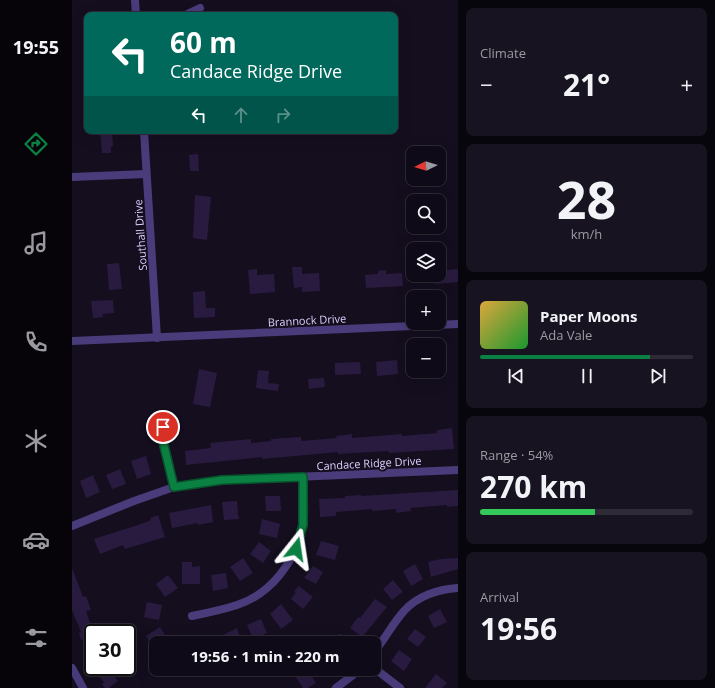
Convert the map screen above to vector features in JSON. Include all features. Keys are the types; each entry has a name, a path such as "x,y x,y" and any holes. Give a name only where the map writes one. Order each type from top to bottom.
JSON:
{"street":[{"path":"135,0 136,12"},
{"path":"191,12 200,8"},
{"name":"Southall Drive","path":"144,134 157,338"},
{"path":"72,177 146,174"},
{"name":"Brannock Drive","path":"72,341 458,324"},
{"path":"163,427 164,446 174,487"},
{"name":"Candace Ridge Drive","path":"72,526 134,500 174,487 222,480 458,470"},
{"path":"192,616 251,600 264,592 284,570 296,549 303,525 303,477"},
{"path":"381,642 404,610 418,599 438,591 458,588"},
{"path":"72,668 83,688"},
{"path":"381,673 400,688"},
{"path":"336,688 352,676"}],"building":[{"path":"100,134 112,134 113,146 111,147 111,153 102,153"},
{"path":"198,154 199,171 190,171 189,155"},
{"path":"195,195 211,197 207,240 193,238"},
{"path":"119,263 122,289 109,290 107,264"},
{"path":"292,267 302,267 302,274 319,273 320,291 302,292 302,287 294,288"},
{"path":"257,269 257,275 274,274 275,292 250,294 248,270"},
{"path":"458,269 458,282 435,284 435,282 446,282 446,270"},
{"path":"386,270 386,274 402,273 403,286 366,288 365,275 378,274 378,271"},
{"path":"205,291 206,308 215,308 215,317 194,318 193,292"},
{"path":"113,300 114,313 102,314 103,317 93,318 91,301"},
{"path":"397,360 398,374 377,376 376,362"},
{"path":"360,362 361,374 335,375 335,363"},
{"path":"199,369 217,373 210,407 193,404"},
{"path":"258,370 269,371 268,383 279,384 278,391 256,388"},
{"path":"324,378 325,387 309,389 308,379"},
{"path":"452,428 454,449 389,453 388,451 338,454 338,452 262,459 262,457 186,465 185,451 211,448 210,443 251,439 251,443 271,441 271,439 301,437 301,441 337,438 336,436 352,434 352,438 402,434 402,436 437,433 437,430"},
{"path":"146,456 151,474 137,479 131,461"},
{"path":"120,469 126,484 112,489 106,475"},
{"path":"93,475 100,492 86,498 80,481"},
{"path":"458,490 458,506 447,507 447,505 410,508 411,511 396,513 396,509 372,511 372,509 336,512 336,516 320,517 319,499 345,498 345,496"},
{"path":"265,496 280,496 281,511 266,511"},
{"path":"237,501 238,513 236,513 238,514 239,519 224,520 222,502"},
{"path":"211,505 213,522 172,528 169,513"},
{"path":"158,515 165,537 125,549 123,545 100,554 94,539 144,523 151,520 150,518"},
{"path":"262,519 280,524 277,538 259,534"},
{"path":"321,541 339,546 335,560 316,555"},
{"path":"259,542 271,551 263,563 250,554"},
{"path":"243,558 253,573 240,581 230,567"},
{"path":"458,558 458,569 431,577 428,562 441,559"},
{"path":"182,562 192,562 192,567 200,566 200,584 182,584"},
{"path":"415,564 423,579 411,586 403,571"},
{"path":"313,566 323,572 316,584 304,578"},
{"path":"72,568 83,597 86,596 91,610 86,611 90,624 84,624 84,639 81,640 79,633 81,632 72,610"},
{"path":"226,573 228,588 213,591 211,575"},
{"path":"168,575 178,588 165,597 156,584"},
{"path":"393,580 403,592 392,600 383,589"},
{"path":"299,586 313,597 303,609 291,599 296,592 294,591"},
{"path":"375,599 387,607 363,636 350,628 358,617 360,618"},
{"path":"147,602 162,605 159,620 144,617"},
{"path":"281,604 293,620 281,629 270,614"},
{"path":"440,609 447,622 434,628 428,616"},
{"path":"261,619 267,633 260,636 252,636 247,625"},
{"path":"160,627 166,636 149,636 149,640 146,636"},
{"path":"237,628 240,636 223,636"},
{"path":"415,629 426,637 418,647 407,639"},
{"path":"399,650 412,659 404,671 391,661"},
{"path":"436,674 447,683 442,688 425,688"},
{"path":"102,676 114,676 118,681 109,688 105,688 102,684 104,682 100,678"},
{"path":"295,676 312,676 316,683 308,688 303,688"}],"route":[{"path":"163,427 164,446 174,487 222,480 303,477 303,525 296,549"}]}
